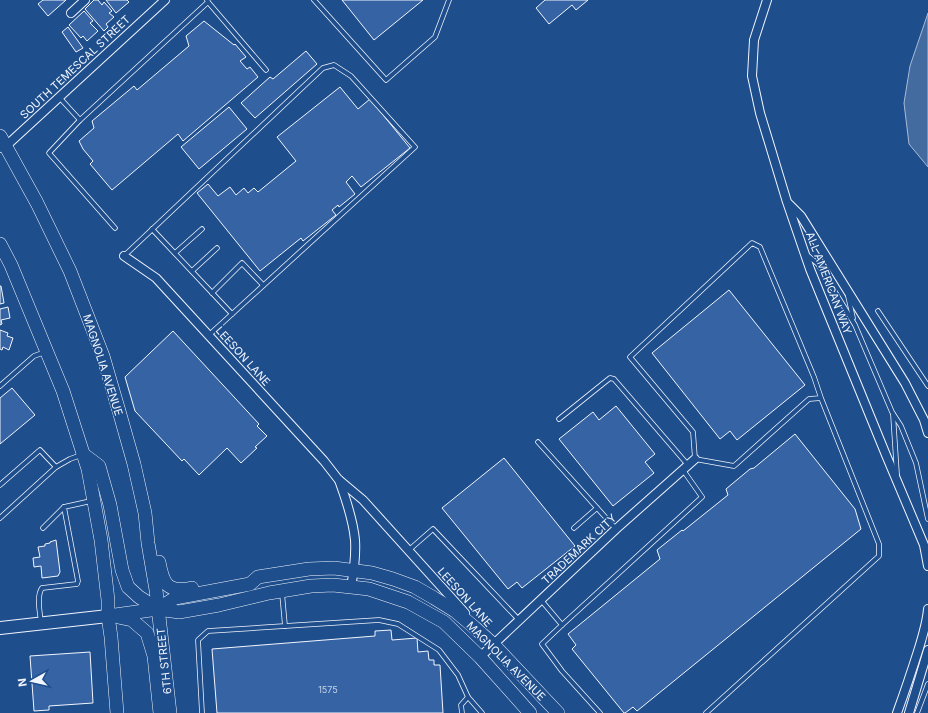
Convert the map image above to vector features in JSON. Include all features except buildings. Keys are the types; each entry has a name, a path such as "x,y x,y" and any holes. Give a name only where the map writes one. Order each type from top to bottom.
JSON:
{"main road":[{"name":"MAGNOLIA AVENUE","path":"2,144 37,203 51,230 70,271 103,356 134,464 145,513 158,609"},
{"path":"0,244 11,265 63,391 88,469 101,540 108,600 108,616 117,713"},
{"path":"83,454 99,466 110,505 122,570 128,587 139,597 158,609"},
{"path":"145,513 156,542 162,576 165,583 170,588 186,589 247,576 258,577"},
{"name":"MAGNOLIA AVENUE","path":"158,609 176,598 250,584 258,577 310,569 334,568 372,573 415,587 455,611 493,644 558,713"},
{"name":"MAGNOLIA AVENUE","path":"108,616 158,609 180,612 311,586 333,584 369,589 408,602 444,622 480,657 530,713"},
{"name":"6TH STREET","path":"158,609 170,713"},
{"path":"0,628 108,616 132,620 146,633 154,656 160,713"}],"street":[{"name":"SOUTH TEMESCAL STREET","path":"2,144 59,97 165,0"},
{"name":"ALL AMERICAN WAY","path":"767,0 754,40 752,76 760,113 804,252 924,545 928,566"},
{"path":"70,13 82,1"},
{"path":"787,202 801,216 906,383 924,420 928,433"},
{"name":"LEESON LANE","path":"124,256 156,278 324,461 338,479 363,500 493,644"},
{"name":"TRADEMARK CITY","path":"480,657 616,529 695,459"},
{"name":"LEESON LANE","path":"338,479 352,522 355,540 354,570 351,587"},
{"path":"898,713 922,636 928,609"},
{"path":"909,713 928,650"}],"lane":[{"path":"314,0 386,80 435,36 449,0"},
{"path":"115,228 49,153 80,120 208,1 266,70"},
{"path":"124,256 323,68 334,65 351,76 415,147 209,335"},
{"path":"59,97 80,120"},
{"path":"152,229 232,314"},
{"path":"175,253 202,229"},
{"path":"706,713 879,556 879,544 814,377 760,247 752,243 630,357 693,432 695,459 734,466 808,399 821,398"},
{"path":"192,271 217,248"},
{"path":"804,252 818,264 855,324"},
{"path":"212,293 242,263 263,285"},
{"path":"846,288 855,324 892,412 901,426 916,463 928,519"},
{"path":"878,311 928,386"},
{"path":"0,386 34,356 47,351"},
{"path":"559,419 610,378 614,379 685,468 702,497 542,644 562,671 600,713"},
{"path":"892,412 898,483"},
{"path":"538,442 616,529"},
{"path":"0,485 40,450 56,467"},
{"path":"0,518 56,467 83,454"},
{"path":"43,528 64,507 94,500"},
{"path":"41,623 40,590 42,588 78,583 64,507"},
{"path":"574,528 597,508"},
{"path":"408,550 433,529 519,620"},
{"path":"282,591 285,626"},
{"path":"541,600 562,625"},
{"path":"202,713 198,640 208,631 379,620 398,624 439,650 458,675 468,697 482,713"},
{"path":"918,713 928,684"},
{"path":"462,713 461,705 468,697"}],"water":[{"path":"928,13 928,167 909,144 904,103 910,66"}]}
